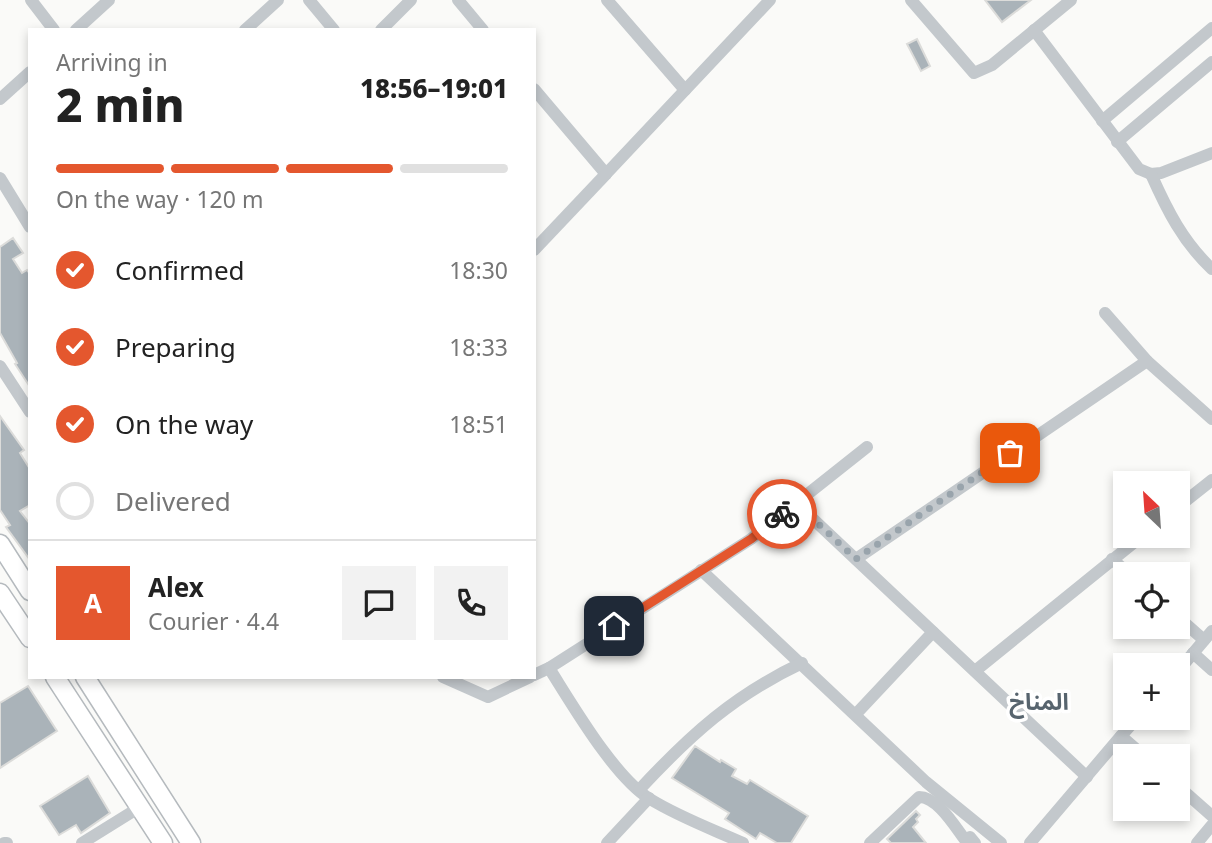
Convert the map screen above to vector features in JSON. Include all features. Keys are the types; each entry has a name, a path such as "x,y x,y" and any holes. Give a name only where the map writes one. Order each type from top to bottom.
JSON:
{"main road":[{"path":"0,544 28,588"},
{"path":"0,593 28,635"},
{"path":"56,679 163,843"},
{"path":"86,679 191,843"}],"street":[{"path":"31,0 52,28"},
{"path":"78,28 109,0"},
{"path":"247,28 278,0"},
{"path":"309,0 332,28"},
{"path":"383,28 411,0"},
{"path":"457,0 481,28"},
{"path":"536,248 770,0"},
{"path":"911,0 974,73 992,65 1071,0"},
{"path":"613,2 685,90"},
{"path":"1102,121 1212,28"},
{"path":"1034,30 1139,169 1151,174 1212,153"},
{"path":"1117,142 1212,62"},
{"path":"0,99 28,74"},
{"path":"536,93 606,174"},
{"path":"1151,174 1169,215 1193,251 1212,269"},
{"path":"0,178 28,223"},
{"path":"1105,313 1147,360 1212,419"},
{"path":"856,559 1147,360"},
{"path":"0,366 28,409"},
{"path":"536,674 751,539 867,447"},
{"path":"1190,497 1212,480"},
{"path":"796,503 1087,777"},
{"path":"975,671 1126,548"},
{"path":"1112,559 1115,562"},
{"path":"701,570 926,782 1001,843"},
{"path":"1190,625 1208,636 1190,657"},
{"path":"856,714 933,632"},
{"path":"1193,653 1212,670"},
{"path":"607,843 682,743 723,710 777,675 802,663"},
{"path":"549,668 606,753 644,794 743,843"},
{"path":"447,679 488,698 526,679"},
{"path":"1030,843 1126,730"},
{"path":"1121,736 1130,744"},
{"path":"870,843 919,797 926,797 938,806 966,841 970,837 975,843"},
{"path":"1190,797 1212,816"},
{"path":"82,843 140,807"},
{"path":"1197,843 1212,825"}],"building":[{"path":"985,0 1031,0 1002,22"},
{"path":"917,39 930,66 921,71 907,44"},
{"path":"13,238 23,253 13,259 22,273 28,271 28,384 0,333 0,247"},
{"path":"0,416 24,450 20,453 28,466 28,506 20,511 28,521 28,557 6,527 10,525 0,510"},
{"path":"28,686 57,731 0,768 0,703"},
{"path":"695,746 736,769 732,776 747,784 750,780 808,816 791,843 777,843 760,833 756,839 725,819 729,813 672,778"},
{"path":"88,776 110,813 81,833 76,825 59,835 40,806"},
{"path":"916,811 920,815 913,827 926,843 891,843 887,839"}],"way so far":[{"path":"782,514 796,503 856,559 1010,453"}],"district":[{"name":"المناخ","path":"1039,702"}],"route":[{"path":"614,626 751,539 782,514"}]}
